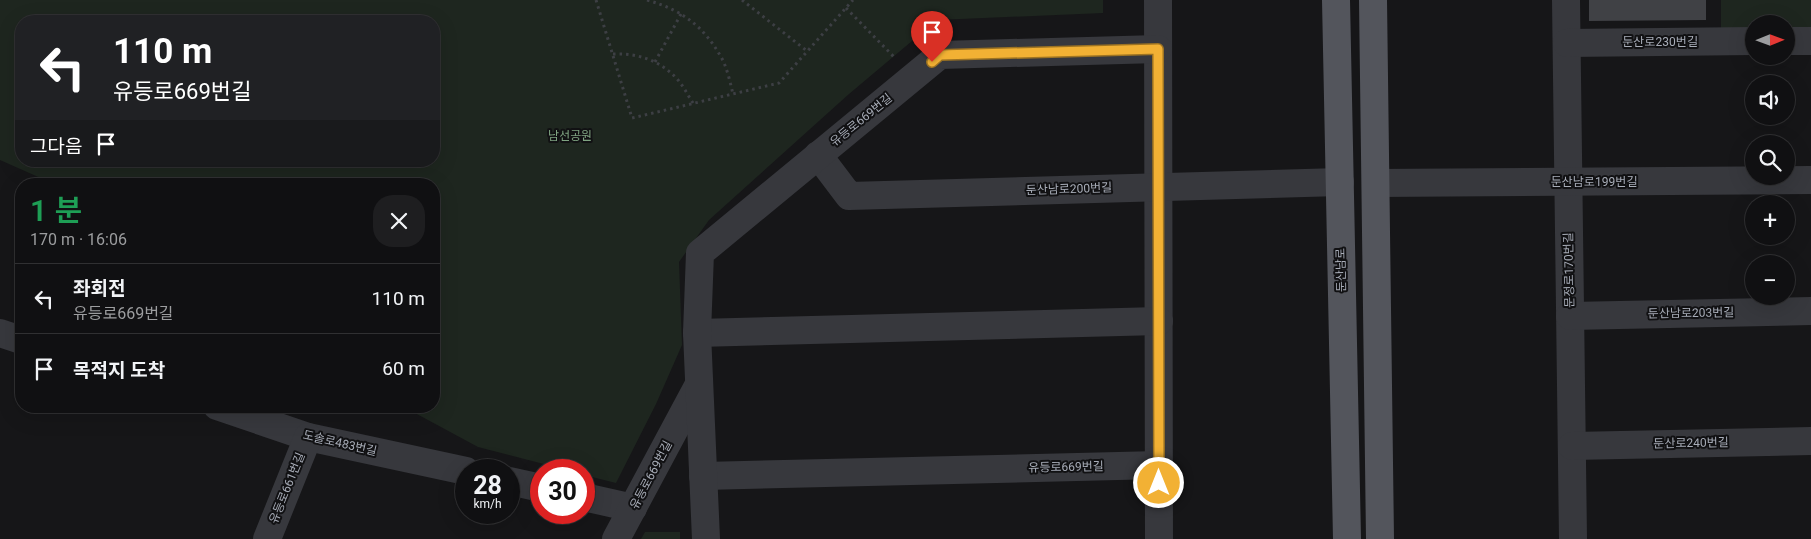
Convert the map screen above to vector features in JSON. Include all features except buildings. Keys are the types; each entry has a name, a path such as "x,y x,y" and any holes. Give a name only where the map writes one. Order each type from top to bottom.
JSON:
{"main road":[{"name":"둔산남로","path":"1336,0 1347,539"},
{"path":"1373,0 1380,539"}],"street":[{"path":"1158,0 1159,539"},
{"name":"문정로170번길","path":"1566,0 1573,539"},
{"path":"1795,41 1811,41"},
{"name":"둔산로230번길","path":"1567,43 1745,42"},
{"name":"유등로669번길","path":"706,539 696,333 700,253 940,55 1158,49"},
{"name":"둔산남로200번길","path":"818,155 849,196 1340,182"},
{"name":"둔산남로199번길","path":"1376,183 1811,180"},
{"name":"둔산남로203번길","path":"1570,316 1811,311"},
{"path":"696,333 1158,322"},
{"path":"0,333 15,338"},
{"name":"유등로669번길","path":"616,539 699,384"},
{"name":"도솔로483번길","path":"238,413 308,437 455,469"},
{"name":"유등로661번길","path":"267,539 308,437"},
{"name":"둔산로240번길","path":"1572,446 1811,441"},
{"name":"유등로669번길","path":"703,476 1159,465"},
{"path":"595,499 633,508"}],"path":[{"path":"596,0 632,118 779,83 853,0"},
{"path":"647,0 671,7 699,27 722,58 733,94"},
{"path":"742,0 807,51"},
{"path":"846,8 913,78"},
{"path":"655,62 681,14"},
{"path":"613,54 648,58 655,62 673,74 693,103"}],"green space":[{"name":"남선공원","path":"0,0 1103,0 1103,13 937,20 849,94 709,220 679,262 682,345 656,404 616,483 595,478 595,459 530,460 478,447 415,413 440,413 440,178 40,178 16,167 440,167 440,15 15,15 15,167 0,160"},
{"path":"1721,0 1811,0 1811,28 1795,28 1795,15 1745,15 1745,28 1721,28"},
{"path":"645,532 680,532 680,539 641,539"}],"route":[{"path":"932,62 940,55 1158,49 1159,483"}]}
